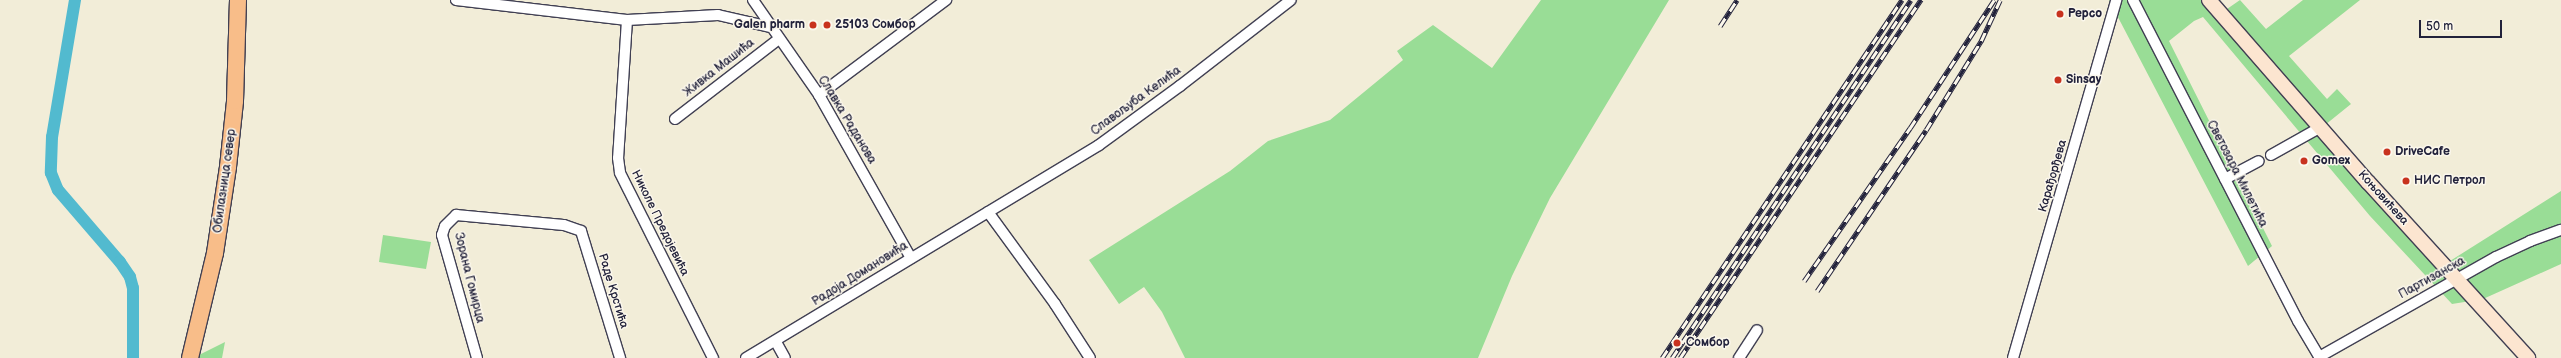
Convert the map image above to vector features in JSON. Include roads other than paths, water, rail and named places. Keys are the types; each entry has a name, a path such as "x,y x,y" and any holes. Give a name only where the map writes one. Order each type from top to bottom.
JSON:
{"main road":[{"name":"Обилазница север","path":"190,358 215,253 228,167 235,101 238,0"},
{"name":"Коњовићева","path":"2209,0 2320,127 2528,358"}],"street":[{"path":"456,0 627,20 718,15 770,27"},
{"name":"Славка Раданова","path":"753,0 770,27 819,95 911,258"},
{"path":"819,95 946,0"},
{"name":"Славољуба Келића","path":"988,212 1099,145 1180,86 1291,0"},
{"name":"Карађорђева","path":"2013,358 2116,0"},
{"name":"Светозара Милетића","path":"2133,0 2224,179 2298,321 2319,358"},
{"name":"Николе Предојевића","path":"627,20 618,158 620,173 714,358"},
{"name":"Живка Машића","path":"675,119 779,39"},
{"path":"2272,155 2320,127"},
{"path":"2224,179 2259,161"},
{"path":"988,212 1056,304 1090,358"},
{"name":"Радоја Домановића","path":"746,358 776,342 988,212"},
{"name":"Зорана Гомирца","path":"477,358 442,235 449,220 456,216 464,215 564,225 582,231"},
{"name":"Партизанска","path":"2319,358 2513,248 2561,230"},
{"name":"Раде Крстића","path":"582,231 620,358"},
{"path":"1739,358 1757,330"},
{"path":"776,342 784,358"}],"waterway":[{"path":"75,0 52,137 51,173 58,190 120,262 130,277 133,288 133,358"}],"railway":[{"path":"1720,26 1737,0"},
{"path":"1662,358 1902,0"},
{"path":"1672,358 1911,0"},
{"path":"1680,358 1921,0"},
{"path":"1804,281 1910,128 1994,0"},
{"path":"1817,291 1926,130 1981,41 2000,0"}],"place":[{"name":"Pepco","path":"2060,14"},
{"name":"Galen pharm","path":"813,25"},
{"name":"25103 Сомбор","path":"827,25"},
{"name":"Sinsay","path":"2058,80"},
{"name":"DriveCafe","path":"2387,152"},
{"name":"Gomex","path":"2304,161"},
{"name":"НИС Петрол","path":"2406,181"},
{"name":"Сомбор","path":"1677,343"}]}
